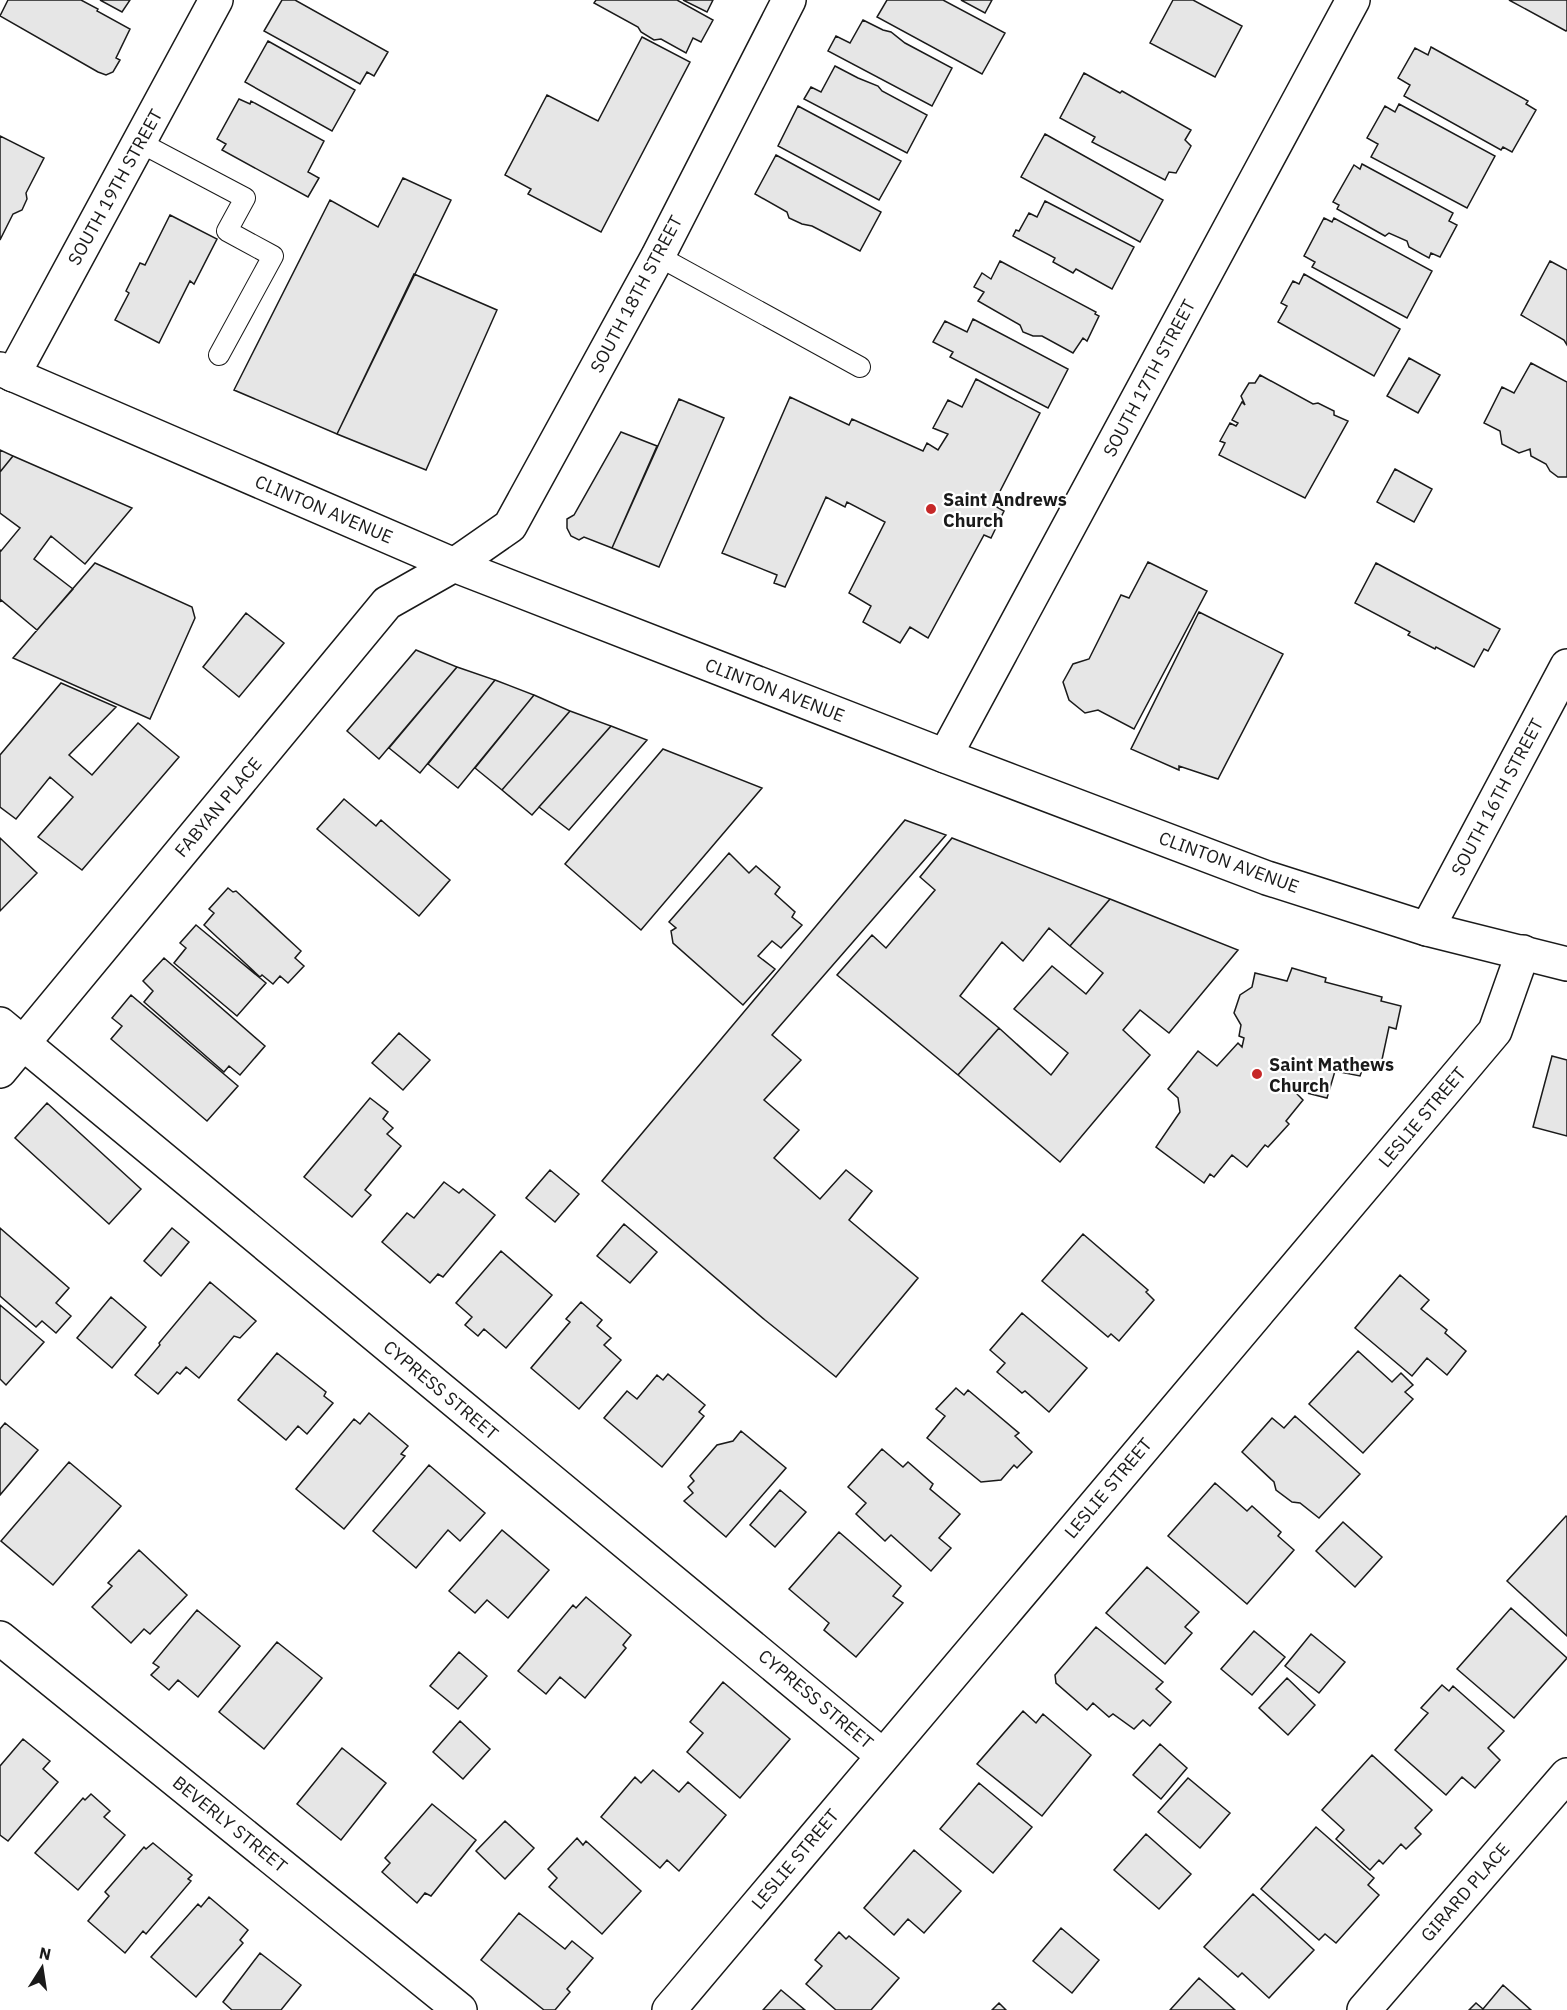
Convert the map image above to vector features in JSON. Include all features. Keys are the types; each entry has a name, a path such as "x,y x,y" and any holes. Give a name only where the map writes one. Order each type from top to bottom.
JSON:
{"street":[{"name":"SOUTH 19TH STREET","path":"6,372 139,142 216,0"},
{"name":"SOUTH 18TH STREET","path":"454,565 510,526 658,256 789,0"},
{"name":"SOUTH 17TH STREET","path":"945,756 1353,0"},
{"name":"CLINTON AVENUE","path":"6,372 454,565 945,756 1267,878 1427,929 1567,964"},
{"name":"FABYAN PLACE","path":"0,1071 11,1034 387,603 454,565"},
{"name":"SOUTH 16TH STREET","path":"1427,929 1567,666"},
{"name":"LESLIE STREET","path":"669,2010 1495,1031 1523,952"},
{"name":"CYPRESS STREET","path":"11,1034 882,1755"},
{"name":"BEVERLY STREET","path":"0,1638 460,2010"},
{"name":"GIRARD PLACE","path":"1364,2010 1567,1775"}],"lane":[{"path":"139,142 245,198 227,231 273,256 219,355"},
{"path":"658,256 860,367"}],"building":[{"path":"8,0 81,0 130,29 116,58 120,60 113,72 106,75 98,72 0,16"},
{"path":"100,0 130,0 122,12"},
{"path":"282,0 295,0 388,52 374,76 367,72 360,84 264,31"},
{"path":"596,0 677,0 713,20 701,42 693,38 686,53 661,39 654,40 641,32 638,27 594,3"},
{"path":"683,0 713,0 707,12"},
{"path":"887,0 943,0 1005,33 982,74 877,17"},
{"path":"961,0 992,0 985,13"},
{"path":"1173,0 1193,0 1242,26 1215,77 1150,43"},
{"path":"1509,0 1567,0 1567,30 1566,31"},
{"path":"863,20 891,32 905,43 952,68 932,106 828,51 836,36 850,43"},
{"path":"642,37 690,62 601,232 528,194 531,189 505,175 547,95 598,121"},
{"path":"268,41 355,90 332,131 245,82"},
{"path":"1431,47 1528,101 1526,104 1536,110 1512,152 1503,147 1501,150 1404,96 1410,85 1398,78 1415,48 1428,55"},
{"path":"835,66 878,86 882,91 927,115 907,153 804,99 811,87 821,92"},
{"path":"1084,73 1120,93 1122,91 1191,130 1185,140 1191,146 1176,173 1169,172 1165,180 1092,142 1095,137 1060,118"},
{"path":"239,99 250,104 251,101 324,141 308,172 319,178 308,197 222,150 226,144 217,139"},
{"path":"1399,104 1495,156 1467,208 1371,157 1378,144 1367,138 1385,106 1395,112"},
{"path":"798,106 901,161 879,200 778,146"},
{"path":"1045,134 1163,200 1140,242 1021,177"},
{"path":"0,136 44,158 26,193 27,199 22,210 13,214 0,240"},
{"path":"776,155 881,212 860,251 812,226 789,218 787,212 755,194"},
{"path":"1362,164 1453,213 1449,221 1457,225 1440,257 1431,253 1429,258 1409,247 1407,241 1389,233 1385,236 1337,209 1339,205 1333,202 1354,165 1360,169"},
{"path":"403,178 451,200 337,434 234,390 330,200 378,227"},
{"path":"1045,201 1134,247 1112,289 1076,269 1073,273 1053,262 1055,258 1013,236 1016,230 1019,231 1029,213 1037,217"},
{"path":"170,215 217,239 194,284 190,281 159,343 115,320 129,293 126,291 140,263 145,265"},
{"path":"1324,218 1332,222 1334,218 1432,271 1407,318 1312,267 1315,262 1304,256"},
{"path":"1000,261 1096,312 1095,314 1099,316 1087,341 1083,338 1073,353 1042,336 1033,336 1023,332 1020,325 978,301 984,292 974,287 982,273 991,279"},
{"path":"1550,261 1567,270 1567,345 1564,340 1521,315"},
{"path":"414,274 497,310 426,470 337,434"},
{"path":"1304,274 1400,329 1374,376 1278,322 1287,306 1281,303 1293,281 1299,284"},
{"path":"973,319 1068,369 1048,408 950,357 953,352 933,342 945,321 967,332"},
{"path":"1409,358 1440,375 1418,413 1387,396"},
{"path":"1531,363 1567,382 1567,477 1558,477 1550,471 1546,464 1531,456 1530,449 1519,453 1502,444 1500,431 1484,423 1502,387 1514,393"},
{"path":"1260,375 1313,404 1318,403 1334,411 1334,415 1348,421 1305,498 1219,455 1225,443 1220,441 1230,423 1236,426 1238,423 1232,420 1242,402 1245,405 1241,396 1249,383 1255,383"},
{"name":"Saint Andrews Church","path":"976,379 1040,413 993,505 1004,511 991,538 984,535 928,638 910,627 900,643 863,622 871,606 849,593 885,522 847,502 845,507 826,497 785,587 774,583 777,575 722,553 790,397 849,425 852,419 923,451 927,443 938,450 948,434 933,428 948,400 962,407"},
{"path":"679,399 724,418 659,567 612,548"},
{"path":"621,432 657,446 612,548 584,537 579,540 571,536 567,528 567,519 574,515"},
{"path":"0,450 13,456 0,472"},
{"path":"13,456 132,508 85,564 51,536 34,559 73,589 37,630 1,600 0,602 0,550 20,528 0,513 0,472"},
{"path":"1395,469 1432,489 1414,522 1377,502"},
{"path":"1148,562 1207,591 1134,729 1098,710 1085,713 1069,700 1063,682 1073,664 1089,659 1121,595 1129,598"},
{"path":"95,563 192,607 195,618 150,719 13,658"},
{"path":"1376,563 1500,629 1488,651 1484,649 1474,667 1408,635 1410,632 1355,603"},
{"path":"1199,612 1283,654 1218,779 1179,766 1179,770 1131,749"},
{"path":"246,613 284,643 239,697 203,667"},
{"path":"416,650 457,667 379,759 347,731"},
{"path":"457,667 495,680 420,773 389,748"},
{"path":"495,680 534,695 458,788 428,764"},
{"path":"61,683 116,707 69,755 92,775 138,723 179,757 82,870 38,837 73,797 50,777 16,819 0,807 0,755"},
{"path":"534,695 570,711 502,790 475,768"},
{"path":"570,711 611,726 532,815 502,790"},
{"path":"611,726 647,740 569,830 539,807"},
{"path":"663,749 762,788 641,930 565,864"},
{"path":"344,799 376,826 381,820 450,880 419,916 317,829"},
{"path":"905,820 946,835 772,1035 801,1060 764,1100 799,1130 774,1158 820,1199 846,1170 872,1191 849,1220 918,1278 836,1377 765,1320 602,1181"},
{"path":"0,838 37,873 0,911"},
{"path":"952,838 1110,899 1070,946 1049,928 1023,961 1002,942 960,996 999,1028 958,1075 837,975 872,935 886,948 935,890 920,877"},
{"path":"729,853 749,873 756,866 780,887 775,894 795,912 792,917 802,925 781,948 772,941 758,956 775,969 743,1005 673,943 671,931 676,928 669,922"},
{"path":"228,888 233,892 236,891 301,951 295,958 304,966 288,983 280,976 273,984 262,975 260,977 204,925 214,913 209,909"},
{"path":"1110,899 1238,950 1169,1033 1140,1010 1123,1030 1150,1055 1060,1162 958,1075 999,1028 1051,1075 1068,1053 1014,1009 1052,966 1086,994 1103,973 1070,946"},
{"path":"196,925 266,983 237,1016 174,963 186,948 180,943"},
{"path":"164,958 265,1046 240,1075 229,1066 224,1072 144,1002 153,991 143,981"},
{"name":"Saint Mathews Church","path":"1292,968 1326,978 1325,982 1382,997 1381,1001 1401,1006 1396,1029 1389,1027 1380,1069 1364,1065 1360,1076 1335,1071 1327,1098 1299,1091 1297,1094 1303,1100 1286,1121 1289,1124 1268,1147 1265,1145 1247,1167 1232,1155 1214,1177 1210,1174 1204,1183 1156,1147 1180,1112 1178,1098 1168,1089 1198,1051 1217,1066 1238,1043 1242,1047 1244,1038 1239,1036 1241,1025 1234,1013 1240,995 1252,987 1255,973 1287,981"},
{"path":"131,995 238,1086 207,1121 111,1039 122,1026 112,1018"},
{"path":"399,1033 430,1060 403,1090 372,1063"},
{"path":"1552,1056 1567,1060 1567,1136 1533,1127"},
{"path":"370,1098 388,1112 383,1119 393,1128 387,1134 401,1146 365,1190 371,1195 352,1217 304,1177"},
{"path":"47,1103 141,1189 109,1224 15,1138"},
{"path":"550,1170 579,1194 555,1222 526,1198"},
{"path":"444,1182 459,1193 463,1189 495,1215 443,1277 438,1274 430,1283 382,1242 407,1213 414,1218"},
{"path":"624,1224 657,1252 630,1283 597,1256"},
{"path":"0,1228 69,1288 56,1303 71,1316 56,1333 42,1321 36,1327 0,1296"},
{"path":"172,1228 189,1242 161,1276 144,1261"},
{"path":"1083,1234 1148,1290 1146,1292 1154,1300 1119,1341 1111,1334 1108,1337 1042,1281"},
{"path":"501,1251 552,1295 506,1348 484,1329 478,1336 465,1325 472,1317 456,1303"},
{"path":"1400,1275 1429,1300 1421,1309 1447,1330 1445,1333 1466,1351 1447,1375 1427,1358 1412,1376 1355,1328"},
{"path":"210,1282 256,1321 240,1338 234,1336 199,1378 186,1367 180,1374 177,1372 158,1394 135,1375"},
{"path":"111,1297 146,1327 112,1368 77,1338"},
{"path":"581,1302 602,1320 597,1326 611,1338 604,1345 621,1360 579,1409 531,1368 570,1322 566,1319"},
{"path":"0,1305 44,1342 6,1385 0,1379"},
{"path":"1022,1313 1087,1368 1049,1412 1025,1391 1022,1393 997,1372 1005,1363 990,1350"},
{"path":"1358,1351 1392,1382 1401,1373 1413,1385 1405,1392 1413,1399 1363,1453 1309,1404"},
{"path":"277,1353 326,1392 324,1396 333,1403 307,1434 298,1426 286,1440 238,1400"},
{"path":"668,1374 705,1405 699,1412 704,1416 662,1467 604,1418 627,1391 637,1399 657,1375 663,1380"},
{"path":"956,1388 964,1395 968,1390 1019,1433 1015,1436 1032,1452 1017,1468 1014,1465 1001,1480 981,1482 927,1438 945,1416 936,1409"},
{"path":"369,1413 408,1446 401,1454 405,1456 344,1529 296,1489 354,1419 360,1424"},
{"path":"1295,1416 1360,1474 1319,1518 1300,1503 1292,1502 1276,1490 1274,1482 1242,1452 1272,1418 1284,1428"},
{"path":"5,1423 38,1450 0,1495 0,1429"},
{"path":"741,1431 786,1468 726,1537 684,1501 693,1493 688,1487 694,1481 690,1476 717,1445 733,1441"},
{"path":"882,1449 903,1467 908,1462 933,1484 930,1489 960,1514 939,1538 951,1548 931,1571 891,1535 885,1541 856,1514 866,1503 848,1487"},
{"path":"69,1462 121,1506 53,1585 1,1541"},
{"path":"429,1465 485,1513 460,1541 448,1530 416,1568 373,1531"},
{"path":"1215,1483 1247,1511 1252,1506 1281,1532 1278,1536 1294,1550 1247,1604 1168,1536"},
{"path":"780,1490 806,1512 775,1547 750,1525"},
{"path":"1567,1517 1567,1636 1507,1581"},
{"path":"1343,1522 1382,1557 1355,1587 1316,1551"},
{"path":"502,1530 549,1570 508,1618 487,1600 475,1613 449,1591"},
{"path":"839,1532 901,1586 893,1596 903,1603 856,1657 824,1630 829,1623 789,1589"},
{"path":"139,1550 187,1595 150,1634 144,1629 131,1643 92,1607 112,1586 108,1583"},
{"path":"1147,1567 1199,1612 1185,1627 1192,1633 1165,1664 1106,1613"},
{"path":"586,1597 631,1635 623,1645 626,1648 585,1698 560,1677 546,1694 518,1671 573,1605 576,1608"},
{"path":"1511,1608 1567,1658 1514,1718 1457,1669"},
{"path":"197,1610 240,1646 198,1697 178,1680 169,1690 151,1675 159,1667 153,1663"},
{"path":"1096,1627 1163,1682 1156,1689 1171,1702 1150,1726 1143,1720 1134,1729 1113,1714 1109,1717 1093,1703 1087,1710 1056,1683 1055,1675"},
{"path":"1254,1631 1285,1657 1252,1695 1221,1669"},
{"path":"1311,1634 1345,1662 1319,1693 1285,1666"},
{"path":"277,1642 322,1678 264,1749 219,1712"},
{"path":"459,1652 487,1676 458,1709 430,1686"},
{"path":"1287,1678 1315,1705 1288,1735 1259,1708"},
{"path":"723,1682 790,1739 740,1798 687,1752 703,1733 690,1722"},
{"path":"1442,1685 1449,1691 1453,1686 1504,1731 1488,1748 1500,1760 1475,1788 1462,1777 1446,1795 1395,1750 1428,1713 1421,1708"},
{"path":"1023,1711 1036,1723 1043,1714 1091,1755 1042,1816 977,1764"},
{"path":"460,1721 490,1749 463,1779 433,1752"},
{"path":"23,1739 50,1761 43,1769 58,1782 8,1841 0,1835 0,1766"},
{"path":"1160,1744 1187,1768 1161,1799 1133,1775"},
{"path":"342,1748 386,1783 341,1840 297,1804"},
{"path":"1372,1755 1432,1810 1415,1828 1421,1834 1406,1849 1401,1844 1383,1864 1379,1860 1370,1870 1336,1839 1344,1830 1322,1810"},
{"path":"653,1770 679,1792 688,1782 726,1815 679,1871 667,1860 660,1868 601,1817 635,1777 641,1783"},
{"path":"1188,1778 1230,1813 1200,1848 1158,1812"},
{"path":"979,1783 1032,1827 993,1873 940,1829"},
{"path":"91,1794 110,1811 104,1817 125,1835 78,1890 35,1853 83,1798 85,1800"},
{"path":"432,1804 476,1840 431,1896 425,1893 417,1903 382,1872 390,1863 385,1858"},
{"path":"505,1821 534,1848 505,1879 476,1851"},
{"path":"1316,1827 1374,1878 1368,1885 1379,1895 1336,1943 1325,1934 1319,1940 1261,1889"},
{"path":"1146,1834 1191,1874 1159,1909 1114,1870"},
{"path":"577,1838 583,1845 586,1841 641,1891 602,1934 549,1887 557,1878 548,1869"},
{"path":"153,1843 192,1875 188,1879 191,1881 146,1934 143,1931 125,1953 88,1921 109,1896 105,1892 144,1847 146,1849"},
{"path":"914,1850 961,1891 924,1933 908,1919 894,1935 864,1908"},
{"path":"1253,1894 1314,1950 1269,1998 1242,1973 1238,1977 1204,1947"},
{"path":"209,1897 248,1930 240,1940 243,1943 196,1997 151,1957 198,1904 201,1907"},
{"path":"519,1913 565,1949 572,1941 593,1958 567,1989 570,1992 555,2010 544,2010 481,1960"},
{"path":"1061,1928 1099,1960 1072,1993 1033,1961"},
{"path":"839,1932 846,1939 849,1936 899,1978 871,2010 836,2010 806,1984 822,1966 815,1960"},
{"path":"260,1953 301,1985 281,2010 232,2010 223,2002"},
{"path":"1199,1978 1235,2010 1170,2010"},
{"path":"1503,1985 1531,2010 1469,2010 1476,2003 1483,2009"},
{"path":"781,1990 805,2010 763,2010"},
{"path":"999,2003 1006,2010 992,2010"}],"place":[{"name":"Saint Andrews Church","path":"931,509"},
{"name":"Saint Mathews Church","path":"1257,1074"}]}
